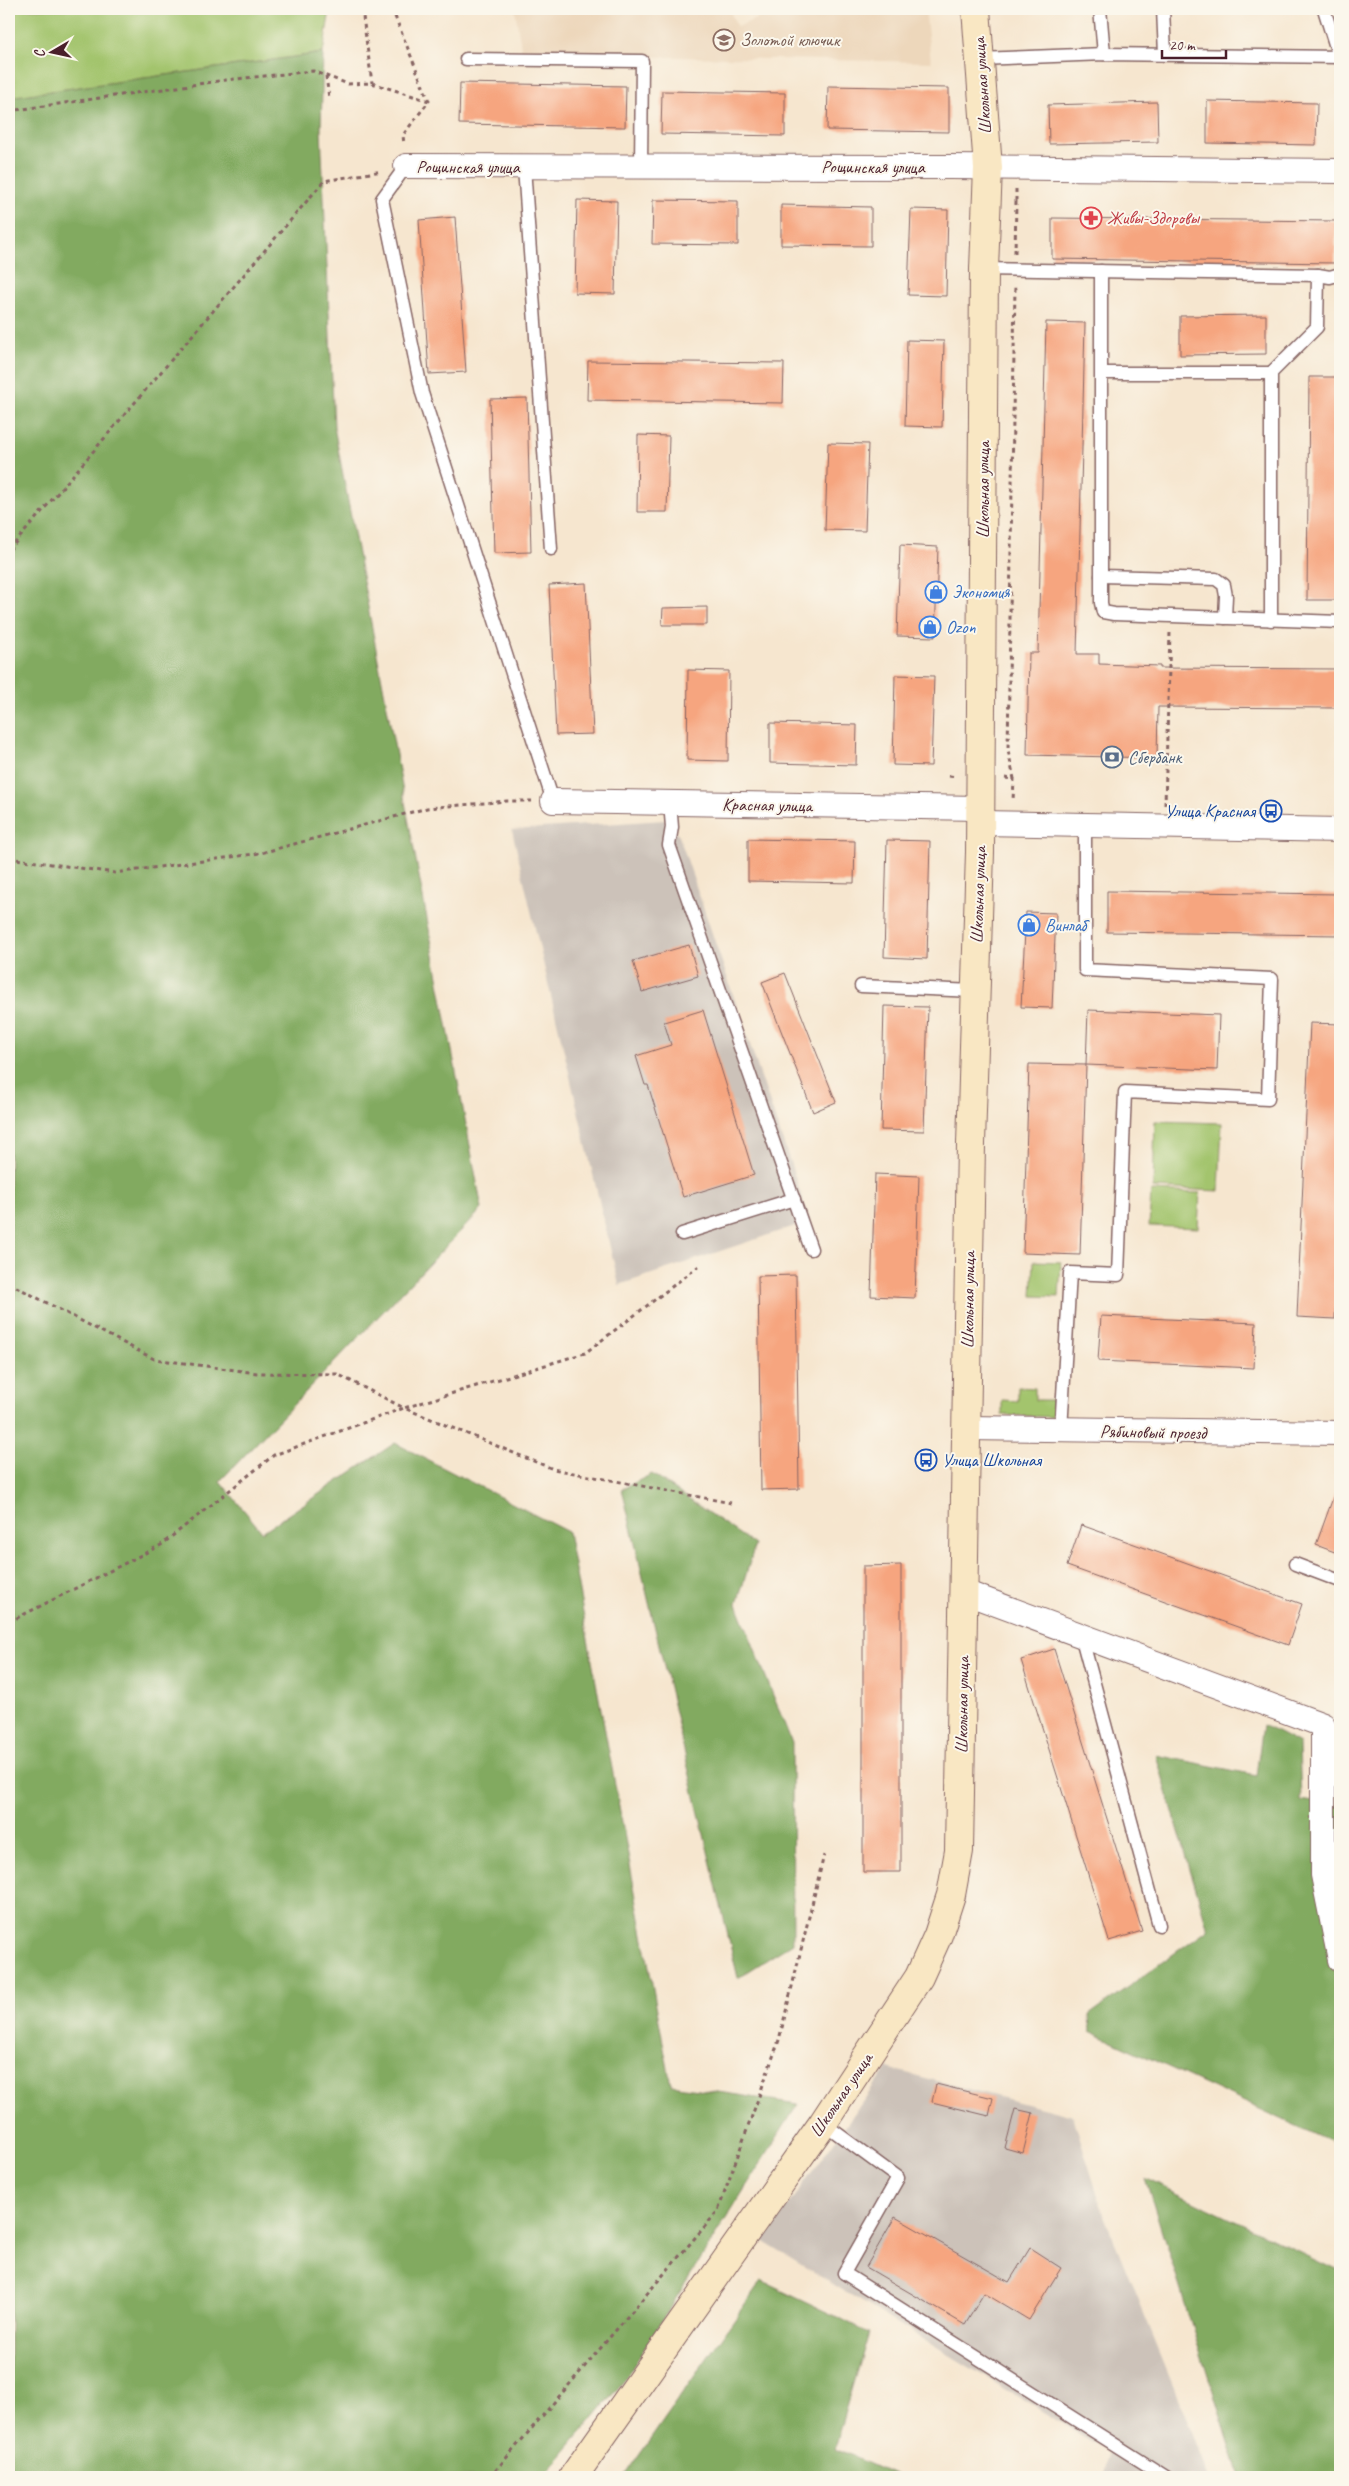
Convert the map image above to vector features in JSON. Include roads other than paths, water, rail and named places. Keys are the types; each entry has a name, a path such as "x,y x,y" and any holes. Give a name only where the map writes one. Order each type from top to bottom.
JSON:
{"street":[{"name":"Школьная улица","path":"573,2477 824,2123 919,1977 938,1935 951,1895 959,1851 974,991 980,816 984,269 988,168 976,9"},
{"name":"Рощинская улица","path":"406,166 1340,171"},
{"name":"Красная улица","path":"553,801 980,816 1085,827 1340,830"},
{"name":"Рябиновый проезд","path":"967,1428 1060,1431 1340,1433"},
{"path":"964,1592 1332,1728 1323,1875 1340,1960"}],"lane":[{"path":"1100,9 1104,54"},
{"path":"1163,9 1164,54"},
{"path":"980,58 1104,54 1340,57 1324,9"},
{"path":"466,59 642,61 641,167"},
{"path":"406,166 382,199 422,392 553,801"},
{"path":"524,167 551,549"},
{"path":"984,269 1340,276"},
{"path":"1101,271 1101,576 1103,612 1340,622"},
{"path":"1271,620 1271,373 1317,326 1318,275"},
{"path":"1102,373 1271,373"},
{"path":"1101,576 1216,579 1224,585 1226,596 1225,618"},
{"path":"670,804 672,828 669,845 811,1249"},
{"path":"1060,1431 1070,1274 1118,1275 1125,1092 1268,1099 1272,979 1086,970 1085,827"},
{"path":"861,986 974,991"},
{"path":"682,1234 794,1199"},
{"path":"1295,1564 1340,1581"},
{"path":"1081,1634 1159,1925"},
{"path":"824,2123 898,2178 844,2274 1166,2477"}],"place":[{"name":"Золотой ключик","path":"724,40"},
{"name":"Живы-Здоровы","path":"1091,218"},
{"name":"Экономия","path":"936,592"},
{"name":"Ozon","path":"930,627"},
{"name":"Сбербанк","path":"1112,757"},
{"name":"Улица Красная","path":"1271,811"},
{"name":"Винлаб","path":"1029,925"},
{"name":"Улица Школьная","path":"926,1460"}]}
